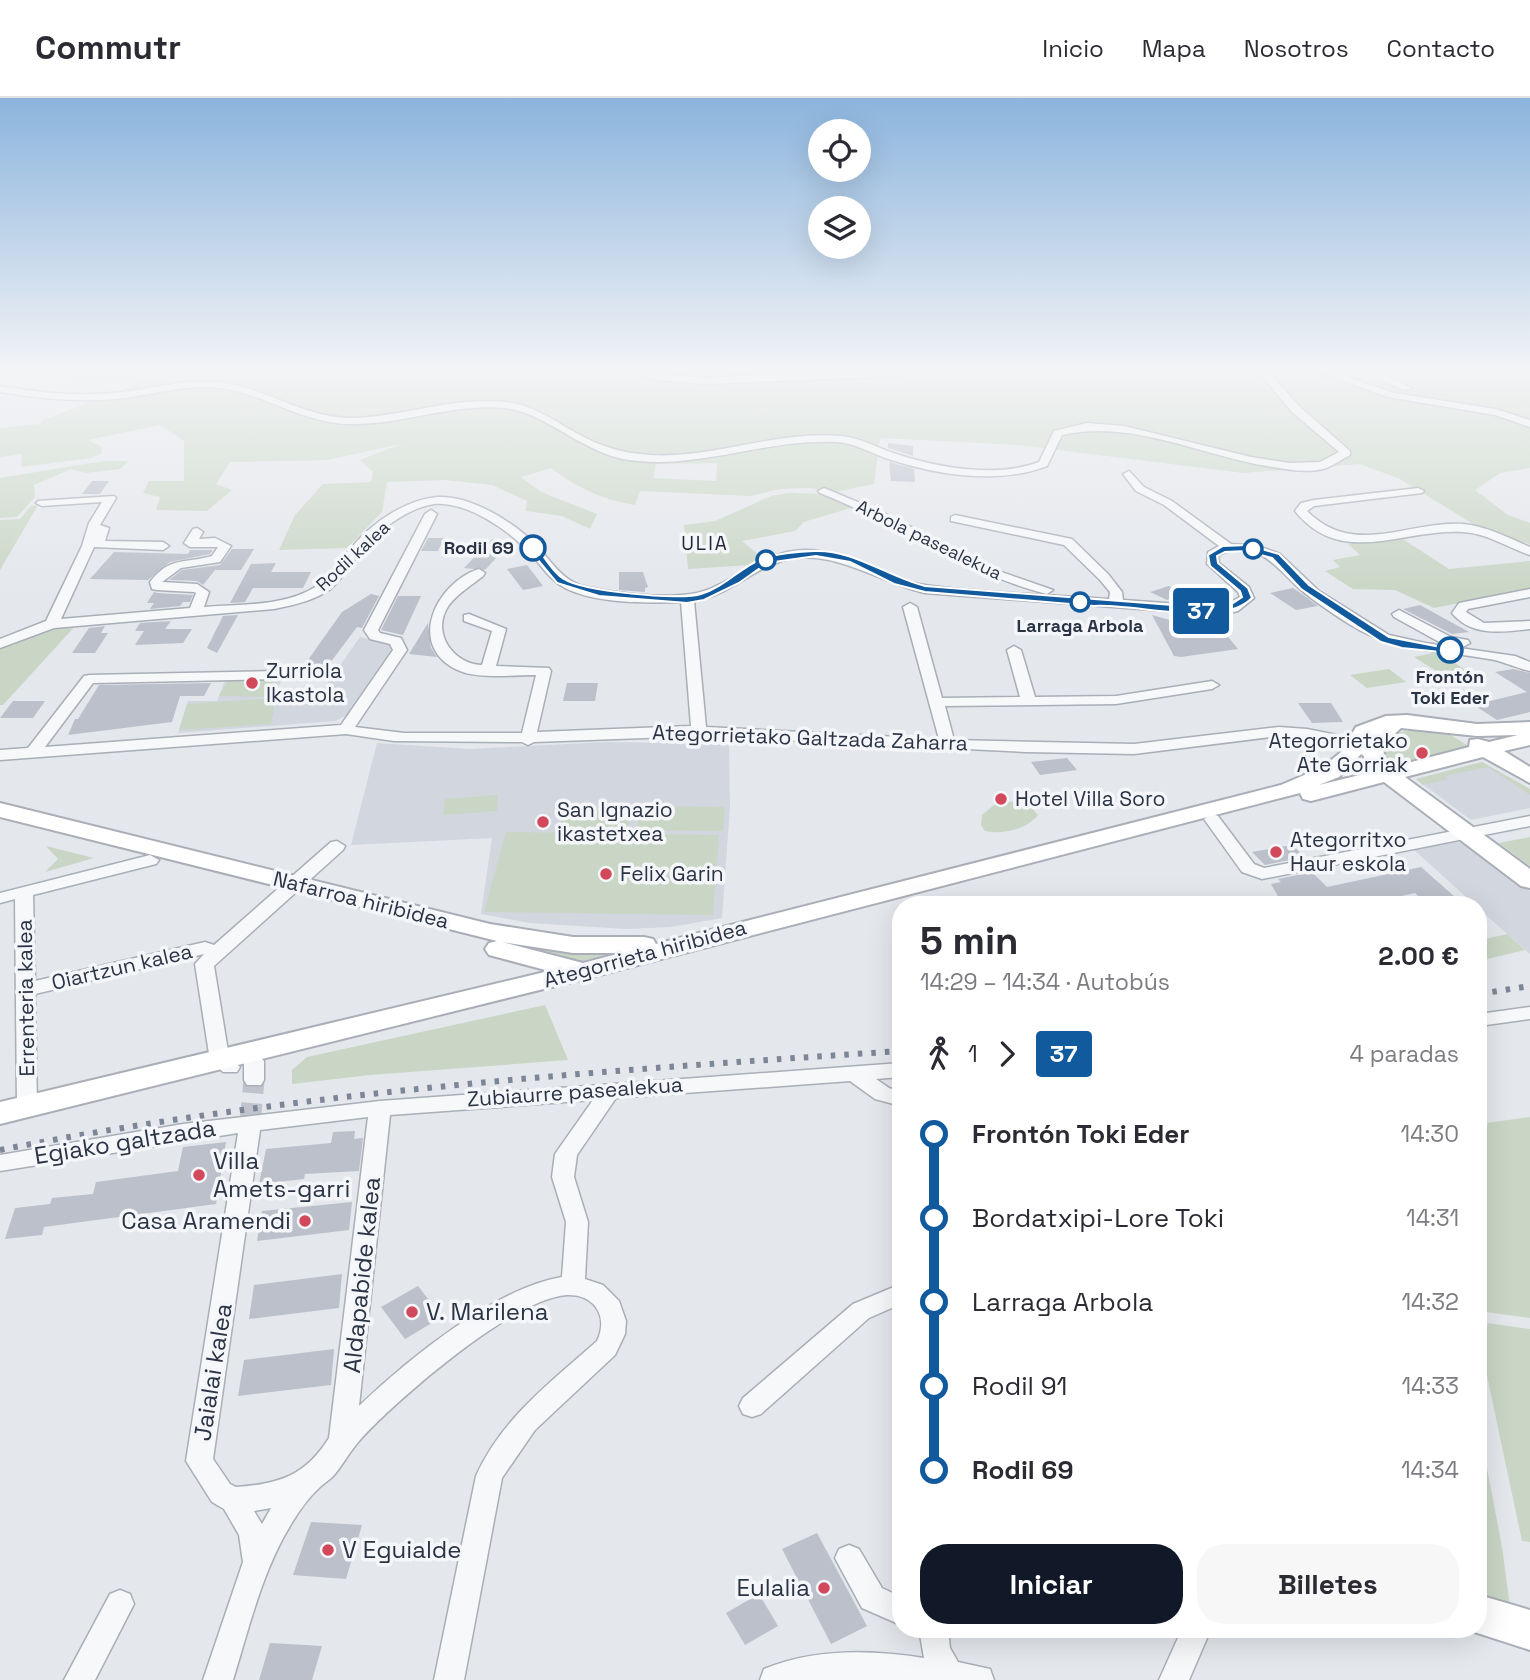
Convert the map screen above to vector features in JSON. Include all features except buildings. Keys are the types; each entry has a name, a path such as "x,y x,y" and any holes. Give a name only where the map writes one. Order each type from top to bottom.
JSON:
{"main road":[{"name":"Ategorrieta hiribidea","path":"14,1110 241,1064 480,995 593,973 727,932 1289,790 1331,772 1364,750 1383,731 1419,722 1447,727"},
{"path":"1447,727 1525,732"},
{"path":"1447,727 1530,776"},
{"name":"Ategorrieta hiribidea","path":"904,896 1485,750 1525,732"},
{"path":"1364,750 1388,775 1530,881"},
{"path":"1326,790 1388,792 1425,803"},
{"name":"Nafarroa hiribidea","path":"0,810 506,952 593,973"},
{"name":"Nafarroa hiribidea","path":"0,822 149,860 490,932 562,944 649,945 727,932"},
{"name":"Ategorrieta hiribidea","path":"0,1123 892,899"},
{"path":"480,995 496,989 509,979 514,968 506,952"},
{"path":"1487,1617 1530,1630"}],"street":[{"path":"592,446 624,456 653,459 698,457 747,446"},
{"path":"872,446 914,462 962,470 1018,470 1043,464 1052,446"},
{"path":"1187,446 1268,463 1303,465 1340,459 1346,453 1337,446"},
{"path":"1129,474 1140,489 1168,503 1229,548 1256,550 1275,556 1305,587 1385,639 1402,645 1484,654 1529,666"},
{"name":"Arbola pasealekua","path":"824,491 1018,583 1116,601"},
{"path":"1418,491 1314,503 1306,505 1301,511 1324,532 1339,538 1357,540 1462,528 1530,551"},
{"path":"43,503 110,498 94,527 52,624"},
{"name":"Rodil kalea","path":"0,644 52,624 274,605 316,592 327,584 358,548 381,527 411,509 447,500 466,505 531,546 554,576 568,585 599,593 687,600 717,592 764,561 816,553 852,560 897,582 925,589 1094,603 1116,601 1190,610 1233,608 1247,598 1244,590 1219,570 1212,559 1216,551 1229,548"},
{"path":"346,729 400,650 396,642 375,636 371,630 431,514"},
{"path":"955,519 1068,542 1104,577 1116,592 1116,601"},
{"path":"94,527 104,527 98,545 163,546"},
{"path":"197,532 190,543 215,542 225,546 216,559 178,563 167,567 156,582 157,586 197,589 203,592 200,611"},
{"path":"479,573 442,606 436,619 436,634 455,664 466,669 544,671 528,740"},
{"path":"1530,593 1464,606 1459,613 1472,624 1483,627 1530,625"},
{"path":"687,600 699,731"},
{"path":"910,607 947,741"},
{"path":"1399,614 1448,640 1500,649 1512,653 1529,666"},
{"path":"469,618 499,629 488,669"},
{"path":"0,633 15,636"},
{"path":"1014,650 1029,701"},
{"path":"34,751 89,679 279,675"},
{"path":"937,702 1116,700 1212,685"},
{"name":"Ategorrietako Galtzada Zaharra","path":"0,755 346,729 386,736 528,740 699,731 1138,749 1289,730 1327,734 1364,750"},
{"path":"1212,820 1248,868 1262,874 1530,821"},
{"path":"241,1064 204,964 337,846"},
{"path":"0,898 149,860"},
{"name":"Errenteria kalea","path":"14,1110 28,989 24,890"},
{"name":"Oiartzun kalea","path":"28,989 205,948 217,952"},
{"path":"1489,1019 1530,1014"},
{"name":"Zubiaurre pasealekua","path":"250,1124 380,1108 892,1071"},
{"path":"854,1073 882,1094 892,1097"},
{"path":"449,1680 480,1508 497,1457 522,1425 606,1348 614,1334 615,1321 610,1307 586,1287 573,1285 577,1222 563,1177 566,1154 611,1090"},
{"name":"Aldapabide kalea","path":"342,1442 380,1108"},
{"name":"Egiako galtzada","path":"0,1163 76,1148 250,1124"},
{"name":"Jaialai kalea","path":"250,1124 199,1461 221,1493 234,1500 252,1533 257,1562"},
{"name":"Aldapabide kalea","path":"257,1562 281,1515 313,1477 328,1466 342,1442 390,1392 417,1369 517,1304 552,1288 573,1285"},
{"path":"752,1406 861,1311 892,1298"},
{"path":"234,1500 283,1494 313,1477"},
{"path":"849,1558 872,1598 892,1607"},
{"path":"218,1680 257,1562"},
{"path":"79,1680 120,1604"},
{"path":"933,1638 936,1651 950,1675"},
{"path":"1174,1680 1193,1638"},
{"path":"775,1680 824,1668 885,1667 979,1680"}],"shaded area":[{"name":"Zurriola Ikastola","path":"360,637 391,644 394,648 348,715 335,721 178,733 188,701 217,701 226,678 283,677 277,688 318,697"},
{"name":"San Ignazio ikastetxea","path":"607,742 729,744 730,807 722,918 671,927 627,929 530,923 481,914 492,838 351,845 377,743 469,749"},
{"path":"1482,762 1530,789 1530,808 1471,820 1416,779"},
{"path":"1451,841 1469,844 1530,891 1530,954 1487,916 1487,896 1465,896 1413,849"}],"green space":[{"path":"0,446 102,447 101,454 91,458 21,467 22,454 0,457"},
{"path":"184,446 393,446 327,460 230,462 216,484 232,490 207,511 156,510 160,497 143,493 149,481 184,481"},
{"path":"396,446 879,446 874,484 835,492 810,488 780,489 750,496 640,491 635,505 591,492 551,468 521,477 541,492 597,514 590,529 562,516 526,511 527,501 492,485 445,480 387,482 382,512 347,548 279,550 295,515 323,484 371,482 373,472 360,460","holes":["717,463 716,481 653,478 656,464"]},
{"path":"1025,446 1530,446 1530,468 1500,473 1475,490 1508,515 1530,523 1530,544 1478,527 1400,479 1360,464 1243,473"},
{"path":"104,461 129,461 120,469 86,473 71,469 34,485 35,497 17,517 0,518 0,478"},
{"path":"788,493 827,494 854,507 804,522 795,531 742,541 761,557 749,565 688,569 684,525 715,521 771,496"},
{"path":"38,505 0,570 0,520 20,519 31,506"},
{"path":"1401,538 1449,569 1530,561 1530,589 1434,608 1395,590 1353,589 1325,571 1340,567 1333,560 1360,555 1348,544"},
{"path":"78,623 3,705 0,705 0,648 19,638"},
{"path":"1437,652 1472,674 1449,679 1414,657"},
{"path":"1389,669 1406,682 1367,688 1350,675"},
{"path":"229,680 275,680 266,697 219,696"},
{"path":"276,698 271,724 179,730 187,704"},
{"path":"1420,729 1446,732 1470,747 1393,768 1387,767 1380,743 1395,733"},
{"path":"1482,762 1530,789 1530,795 1488,767 1444,776 1448,779 1423,785 1416,779"},
{"path":"498,795 497,811 443,815 445,799"},
{"path":"1015,801 1027,803 1038,815 1028,824 1014,830 985,831 981,825 982,815 994,805"},
{"path":"639,806 725,807 723,831 637,830"},
{"path":"563,810 631,810 628,830 559,830"},
{"name":"Felix Garin","path":"506,832 719,835 713,915 484,912"},
{"path":"1530,837 1530,866 1499,843"},
{"path":"46,846 94,858 45,872 58,859"},
{"path":"1507,934 1525,950 1487,959 1487,939"},
{"path":"492,938 619,952 578,962 490,940"},
{"path":"545,1005 568,1060 370,1075 292,1084 292,1070 307,1057"},
{"path":"1530,1117 1530,1318 1487,1312 1487,1123"},
{"path":"1487,1323 1530,1329 1530,1542 1522,1541 1487,1376"},
{"path":"1487,1468 1502,1547 1510,1606 1487,1599"}],"tunnel":[{"path":"250,1124 254,1080"}],"railway":[{"path":"1487,993 1530,986"},
{"path":"0,1150 224,1112 336,1098 561,1076 892,1052"}],"bus line":[{"name":"37","path":"533,548 560,581 599,593 687,600 704,597 717,592 764,561 788,555 816,553 852,560 904,585 925,589 1094,603 1116,601 1162,608 1221,611 1243,603 1247,598 1244,590 1213,564 1212,555 1223,549 1247,548 1275,556 1305,587 1385,639 1402,645 1450,650"}],"place":[{"name":"Rodil 69","path":"533,548"},
{"name":"Larraga Arbola","path":"1080,602"},
{"name":"Frontón Toki Eder","path":"1450,650"},
{"name":"Zurriola Ikastola","path":"252,683"},
{"name":"Ategorrietako Ate Gorriak","path":"1422,753"},
{"name":"Hotel Villa Soro","path":"1001,799"},
{"name":"San Ignazio ikastetxea","path":"543,822"},
{"name":"Ategorritxo Haur eskola","path":"1276,852"},
{"name":"Felix Garin","path":"606,874"},
{"name":"Villa Amets-garri","path":"199,1175"},
{"name":"Casa Aramendi","path":"305,1221"},
{"name":"V. Marilena","path":"412,1312"},
{"name":"V Eguialde","path":"328,1550"},
{"name":"Eulalia","path":"824,1588"}],"district":[{"name":"ULIA","path":"705,543"}]}
